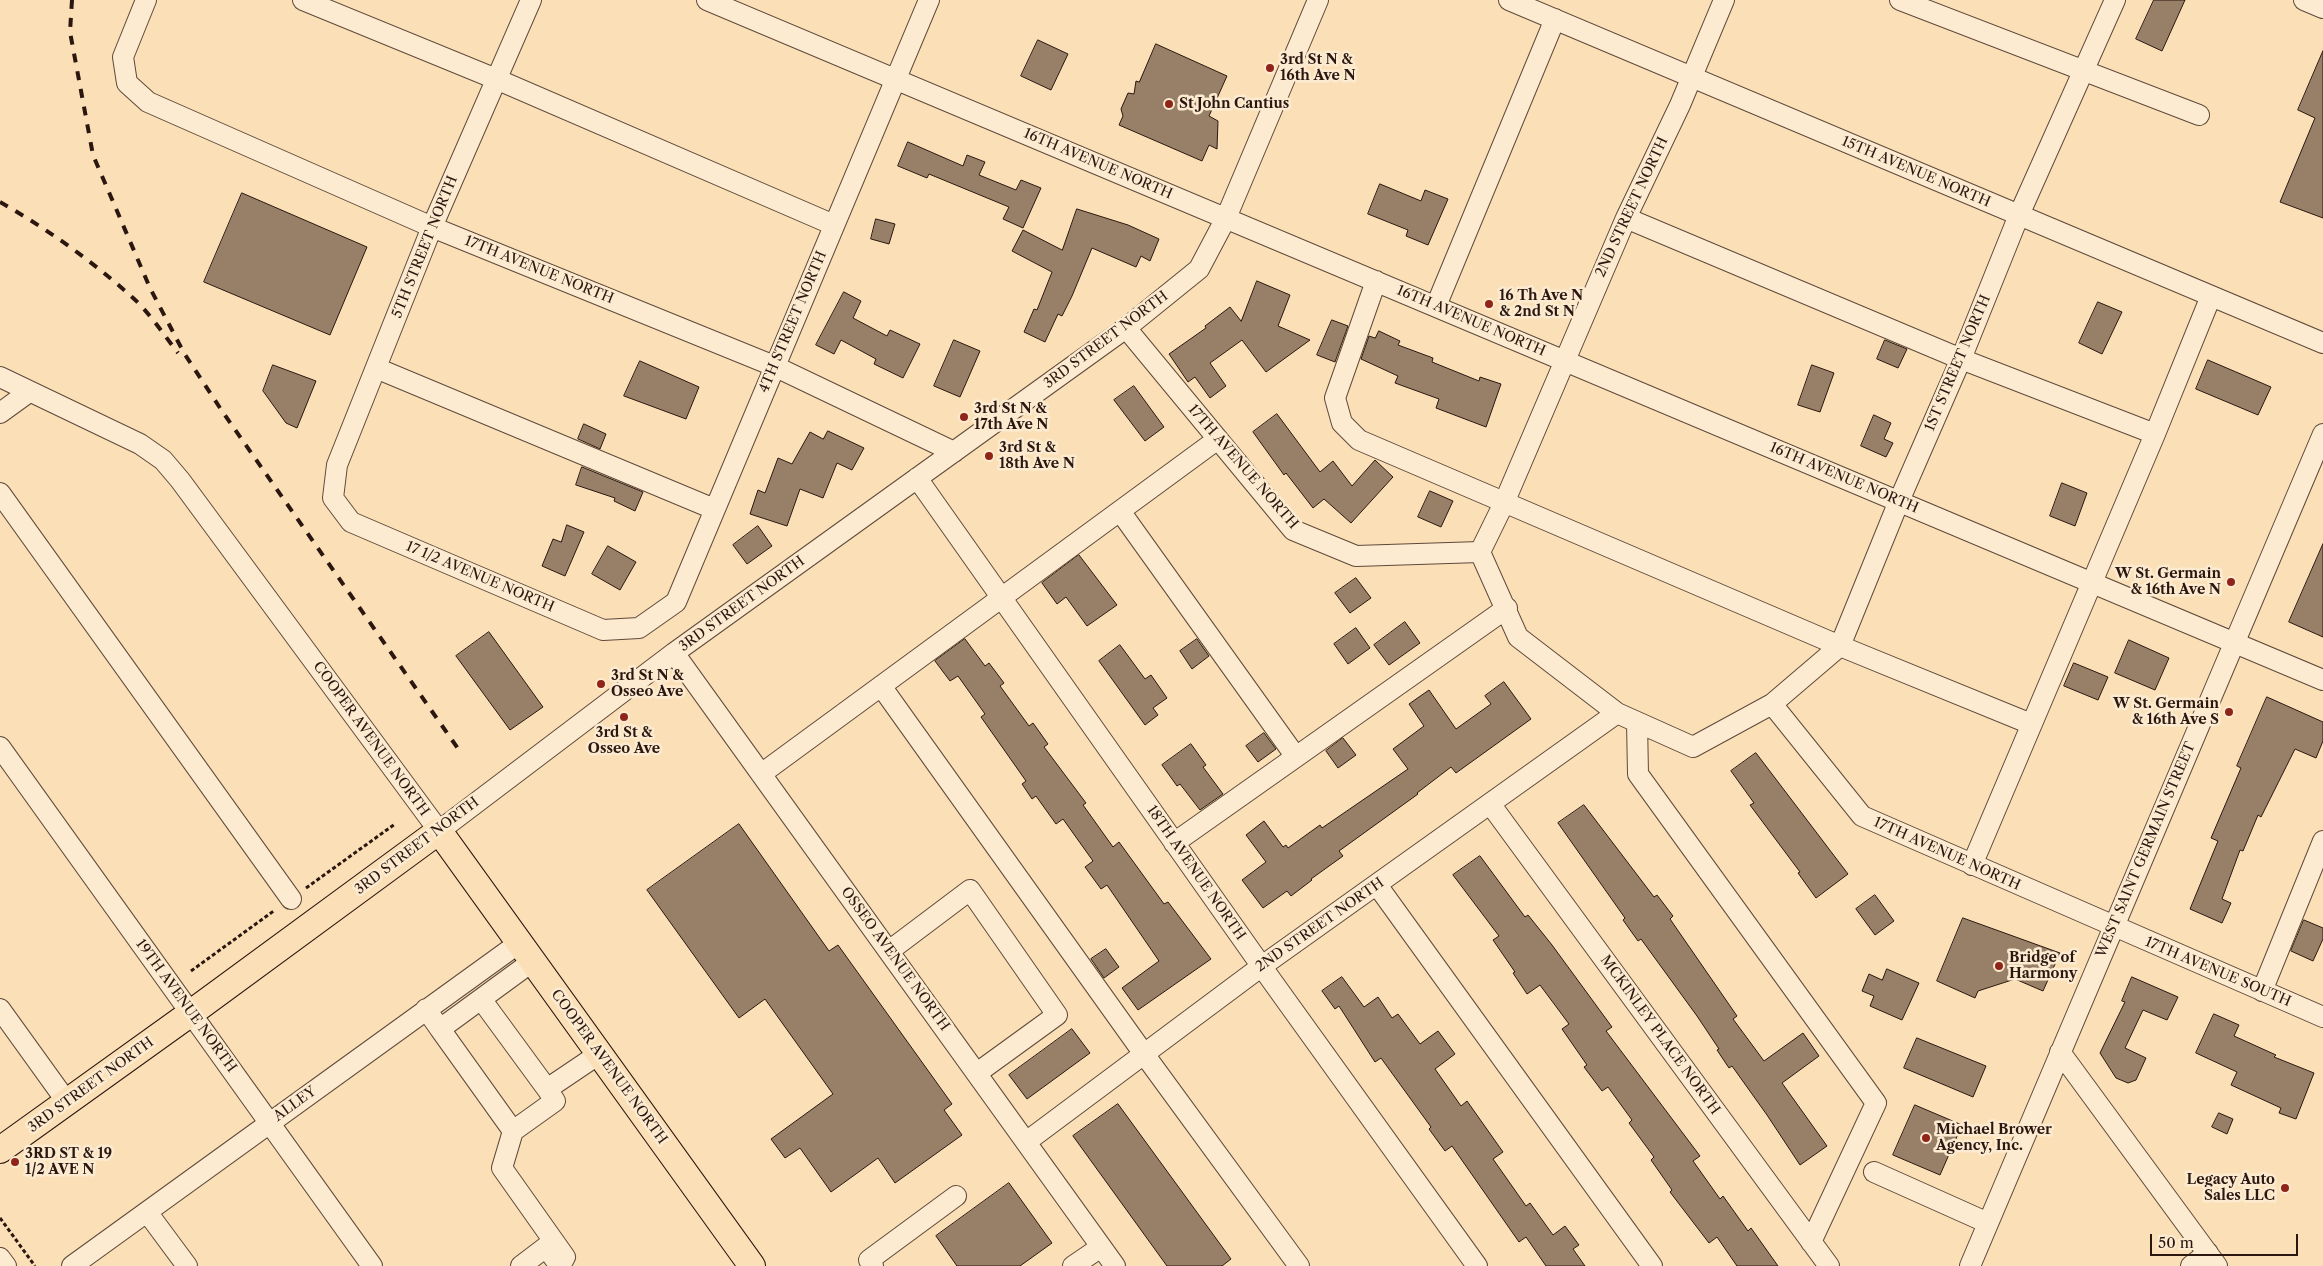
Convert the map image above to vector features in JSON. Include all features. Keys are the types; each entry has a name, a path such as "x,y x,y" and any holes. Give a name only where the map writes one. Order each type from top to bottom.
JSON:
{"main road":[{"name":"COOPER AVENUE NORTH","path":"438,831 752,1266"},
{"name":"3RD STREET NORTH","path":"0,1150 191,1013 438,831"}],"street":[{"name":"17TH AVENUE NORTH","path":"146,0 123,57 127,83 148,102 432,227 774,366 954,452"},
{"path":"303,0 496,79 834,225"},
{"name":"5TH STREET NORTH","path":"333,498 336,466 432,227 531,0"},
{"name":"16TH AVENUE NORTH","path":"707,0 2323,680"},
{"name":"4TH STREET NORTH","path":"639,628 676,602 929,0"},
{"name":"3RD STREET NORTH","path":"438,831 674,653 1126,328 1199,269 1226,218 1318,0"},
{"name":"15TH AVENUE NORTH","path":"1509,0 2323,343"},
{"name":"2ND STREET NORTH","path":"1480,552 1504,503 1626,218 1724,0"},
{"path":"1900,0 2199,115"},
{"name":"1ST STREET NORTH","path":"1772,704 1840,646 1899,501 1961,359 2019,215 2115,0"},
{"path":"2304,0 2323,8"},
{"path":"1436,306 1555,19"},
{"path":"1626,218 1961,359 2155,434"},
{"path":"1376,281 1335,398 1342,423 1359,440 1840,646 2031,724"},
{"path":"1972,865 2155,434 2211,296"},
{"name":"17TH AVENUE NORTH","path":"1126,328 1294,530 1356,556 1480,552"},
{"path":"376,368 714,509"},
{"name":"COOPER AVENUE NORTH","path":"0,377 140,444 163,460 180,480 438,831"},
{"path":"0,413 29,392"},
{"name":"WEST SAINT GERMAIN STREET","path":"1970,1266 2323,434"},
{"path":"762,774 1218,439"},
{"name":"18TH AVENUE NORTH","path":"917,478 1477,1266"},
{"path":"0,493 291,899"},
{"name":"17 1/2 AVENUE NORTH","path":"333,498 351,522 603,630 639,628"},
{"path":"1120,510 1296,757"},
{"path":"1480,552 1507,608 1518,637 1617,713 1693,746 1772,704"},
{"path":"1174,842 1507,608"},
{"name":"OSSEO AVENUE NORTH","path":"674,653 1115,1266"},
{"path":"881,686 1144,1054 1299,1266"},
{"name":"17TH AVENUE NORTH","path":"1772,704 1862,816 2113,927"},
{"name":"2ND STREET NORTH","path":"1026,1142 1262,966 1617,713"},
{"path":"1637,722 1638,774 1876,1103 1811,1242"},
{"name":"19TH AVENUE NORTH","path":"0,746 372,1266"},
{"name":"MCKINLEY PLACE NORTH","path":"1491,804 1829,1266"},
{"path":"2262,991 2322,844"},
{"path":"1377,885 1652,1266"},
{"path":"889,951 970,890 1057,1015 977,1073"},
{"name":"17TH AVENUE SOUTH","path":"2113,927 2323,1017"},
{"path":"440,1029 481,999 526,952"},
{"name":"ALLEY","path":"72,1266 426,1009 526,952"},
{"path":"481,999 555,1101 513,1131 502,1168 565,1257 560,1266 546,1247 521,1266"},
{"path":"426,1009 513,1131"},
{"path":"0,1010 66,1102"},
{"path":"2060,1052 2212,1260 2191,1266"},
{"path":"547,1089 599,1054"},
{"path":"1874,1172 1988,1223"},
{"path":"872,1266 869,1260 956,1196"},
{"path":"147,1212 187,1266"},
{"path":"1073,1266 1101,1247"},
{"path":"0,1258 6,1266"}],"path":[{"path":"0,1218 35,1266"}],"building":[{"path":"2154,0 2185,0 2162,51 2136,39"},
{"path":"1038,40 1068,54 1051,90 1021,76"},
{"name":"St John Cantius","path":"1156,44 1227,76 1209,116 1218,121 1217,149 1209,145 1202,161 1119,125 1123,116 1121,109 1128,93 1134,94 1136,81 1139,82"},
{"path":"2323,51 2323,218 2280,202 2315,118 2298,110"},
{"path":"908,142 963,166 967,155 985,162 979,175 1016,190 1021,180 1041,188 1023,228 1003,219 1009,207 929,174 927,178 898,166"},
{"path":"1380,184 1421,201 1425,190 1448,199 1428,245 1406,236 1408,230 1368,214"},
{"path":"242,193 367,247 330,335 204,282"},
{"path":"1077,209 1128,225 1159,239 1150,261 1141,256 1136,267 1092,248 1062,316 1058,314 1045,342 1024,332 1034,309 1037,310 1052,272 1012,251 1023,230 1062,250"},
{"path":"876,219 895,224 889,244 871,239"},
{"path":"1257,281 1290,295 1278,326 1310,340 1266,372 1242,340 1210,363 1226,386 1210,398 1195,377 1188,382 1169,354 1206,328 1205,326 1230,307 1241,321"},
{"path":"844,292 861,301 853,318 887,336 890,330 920,344 903,378 874,364 876,359 841,340 834,354 816,345"},
{"path":"2098,302 2122,312 2102,354 2079,343"},
{"path":"1332,320 1348,326 1335,362 1317,355"},
{"path":"1379,331 1400,341 1398,345 1433,358 1432,362 1479,381 1480,377 1501,384 1486,427 1436,408 1439,399 1395,383 1398,376 1361,359 1369,336 1375,338"},
{"path":"954,340 980,351 960,397 934,386"},
{"path":"1885,340 1907,349 1898,368 1877,359"},
{"path":"2208,360 2271,387 2258,415 2196,389"},
{"path":"640,361 699,387 686,419 624,396"},
{"path":"273,365 316,381 297,428 286,423 263,391"},
{"path":"1812,365 1834,373 1820,412 1798,405"},
{"path":"1134,386 1164,427 1145,441 1114,400"},
{"path":"1277,414 1320,472 1333,461 1352,486 1375,460 1393,477 1351,523 1324,499 1313,508 1286,473 1284,475 1253,432"},
{"path":"1874,415 1891,423 1884,439 1893,443 1886,457 1861,446"},
{"path":"584,424 606,434 600,449 578,439"},
{"path":"828,431 864,448 852,470 837,463 823,498 800,489 787,526 750,514 758,490 765,493 778,458 792,464 810,432 823,439"},
{"path":"582,467 643,492 635,511 614,501 615,498 576,485"},
{"path":"2062,483 2087,493 2075,526 2050,516"},
{"path":"1430,491 1453,501 1441,527 1418,517"},
{"path":"567,525 584,532 565,576 542,566 553,539 561,542"},
{"path":"758,526 772,546 747,564 733,545"},
{"path":"2323,544 2323,637 2289,622"},
{"path":"608,546 636,562 620,590 592,574"},
{"path":"1079,555 1117,605 1087,626 1066,597 1057,604 1042,583"},
{"path":"1356,578 1371,598 1350,613 1335,593"},
{"path":"1405,622 1420,643 1389,665 1374,645"},
{"path":"1356,628 1370,648 1348,664 1334,644"},
{"path":"489,632 543,707 510,730 456,656"},
{"path":"965,639 985,666 989,663 1004,683 1000,686 1029,726 1033,723 1048,744 1044,747 1086,803 1083,805 1113,847 1119,842 1164,904 1168,902 1211,959 1138,1010 1122,988 1159,961 1107,885 1101,889 1085,867 1093,861 1063,819 1056,824 1036,796 1032,799 1022,784 1026,781 981,717 985,714 958,676 950,681 935,661"},
{"path":"1197,639 1209,656 1192,669 1180,651"},
{"path":"2129,640 2169,658 2155,690 2115,673"},
{"path":"1120,645 1145,679 1151,675 1167,698 1153,708 1158,715 1145,725 1099,661"},
{"path":"2074,663 2108,677 2098,700 2064,686"},
{"path":"1504,682 1531,719 1456,773 1451,767 1418,794 1339,851 1343,856 1291,896 1287,891 1263,908 1242,880 1266,862 1246,835 1264,821 1283,847 1286,845 1288,848 1320,825 1322,828 1408,769 1393,749 1424,726 1409,704 1429,690 1456,729 1491,704 1485,696"},
{"path":"2267,697 2323,722 2323,741 2316,758 2295,749 2261,817 2258,815 2243,851 2240,850 2222,899 2231,903 2222,923 2190,909 2218,841 2211,838 2241,768 2237,766"},
{"path":"1264,733 1276,749 1258,762 1246,746"},
{"path":"1343,738 1356,755 1338,768 1326,751"},
{"path":"1191,744 1206,765 1203,767 1223,794 1200,810 1180,784 1177,786 1162,765"},
{"path":"1756,753 1848,874 1816,898 1798,873 1800,872 1750,805 1754,803 1731,771"},
{"path":"1584,805 1654,897 1657,895 1673,916 1670,919 1737,1016 1733,1019 1764,1061 1803,1033 1819,1056 1782,1083 1827,1146 1800,1165 1732,1066 1729,1068 1697,1016 1641,939 1638,941 1623,920 1625,918 1558,823"},
{"path":"739,824 829,951 838,945 952,1104 944,1110 962,1135 895,1183 878,1158 831,1192 800,1148 785,1158 771,1139 833,1094 765,999 739,1018 647,890"},
{"path":"1480,856 1525,917 1528,915 1552,945 1612,1027 1606,1031 1700,1156 1693,1161 1720,1199 1723,1196 1748,1231 1751,1228 1778,1266 1737,1266 1717,1237 1709,1243 1670,1192 1672,1190 1651,1160 1654,1157 1629,1123 1632,1120 1608,1087 1602,1091 1584,1067 1587,1065 1562,1029 1569,1024 1540,985 1527,994 1513,973 1515,972 1493,940 1499,936 1453,875"},
{"path":"1875,895 1894,921 1875,935 1856,909"},
{"name":"Bridge of Harmony","path":"1963,918 2060,953 2043,991 2015,979 1978,991 1975,998 1937,981"},
{"path":"2304,920 2323,928 2323,939 2313,961 2291,951"},
{"path":"1106,949 1119,967 1104,978 1091,959"},
{"path":"1887,969 1919,983 1902,1020 1870,1006 1874,996 1862,991 1869,974 1882,980"},
{"path":"1342,977 1364,1007 1378,997 1392,1018 1398,1014 1420,1044 1438,1031 1455,1054 1435,1069 1461,1106 1467,1101 1503,1152 1493,1159 1526,1206 1530,1203 1553,1235 1565,1226 1579,1245 1573,1249 1585,1266 1546,1266 1526,1237 1519,1242 1452,1146 1445,1151 1429,1129 1431,1127 1381,1058 1375,1062 1339,1006 1335,1009 1322,991"},
{"path":"2132,977 2178,997 2167,1020 2143,1010 2125,1048 2146,1058 2136,1080 2128,1083 2116,1078 2100,1053 2125,1002 2122,1001"},
{"path":"2214,1014 2239,1025 2234,1036 2276,1055 2274,1057 2314,1073 2296,1119 2279,1113 2281,1108 2231,1085 2237,1072 2196,1053"},
{"path":"1072,1029 1090,1053 1027,1099 1009,1075"},
{"path":"1917,1038 1986,1066 1973,1097 1904,1068"},
{"path":"1118,1104 1231,1259 1222,1266 1167,1266 1073,1136"},
{"path":"1915,1105 1962,1125 1940,1175 1893,1155"},
{"path":"2219,1113 2233,1119 2227,1134 2212,1127"},
{"path":"1009,1183 1052,1243 1020,1266 957,1266 936,1236"}],"railway":[{"path":"72,0 70,32 93,155 150,288 184,353 222,411 459,750"},
{"path":"0,202 68,246 117,284 144,310 178,353"}],"place":[{"name":"3rd St N & 16th Ave N","path":"1270,68"},
{"name":"St John Cantius","path":"1169,104"},
{"name":"16 Th Ave N & 2nd St N","path":"1489,304"},
{"name":"3rd St N & 17th Ave N","path":"964,417"},
{"name":"3rd St & 18th Ave N","path":"989,456"},
{"name":"W St. Germain & 16th Ave N","path":"2231,582"},
{"name":"3rd St N & Osseo Ave","path":"601,684"},
{"name":"W St. Germain & 16th Ave S","path":"2229,712"},
{"name":"3rd St & Osseo Ave","path":"624,717"},
{"name":"Bridge of Harmony","path":"1999,966"},
{"name":"Michael Brower Agency, Inc.","path":"1926,1138"},
{"name":"3RD ST & 19 1/2 AVE N","path":"15,1162"},
{"name":"Legacy Auto Sales LLC","path":"2285,1188"}]}
